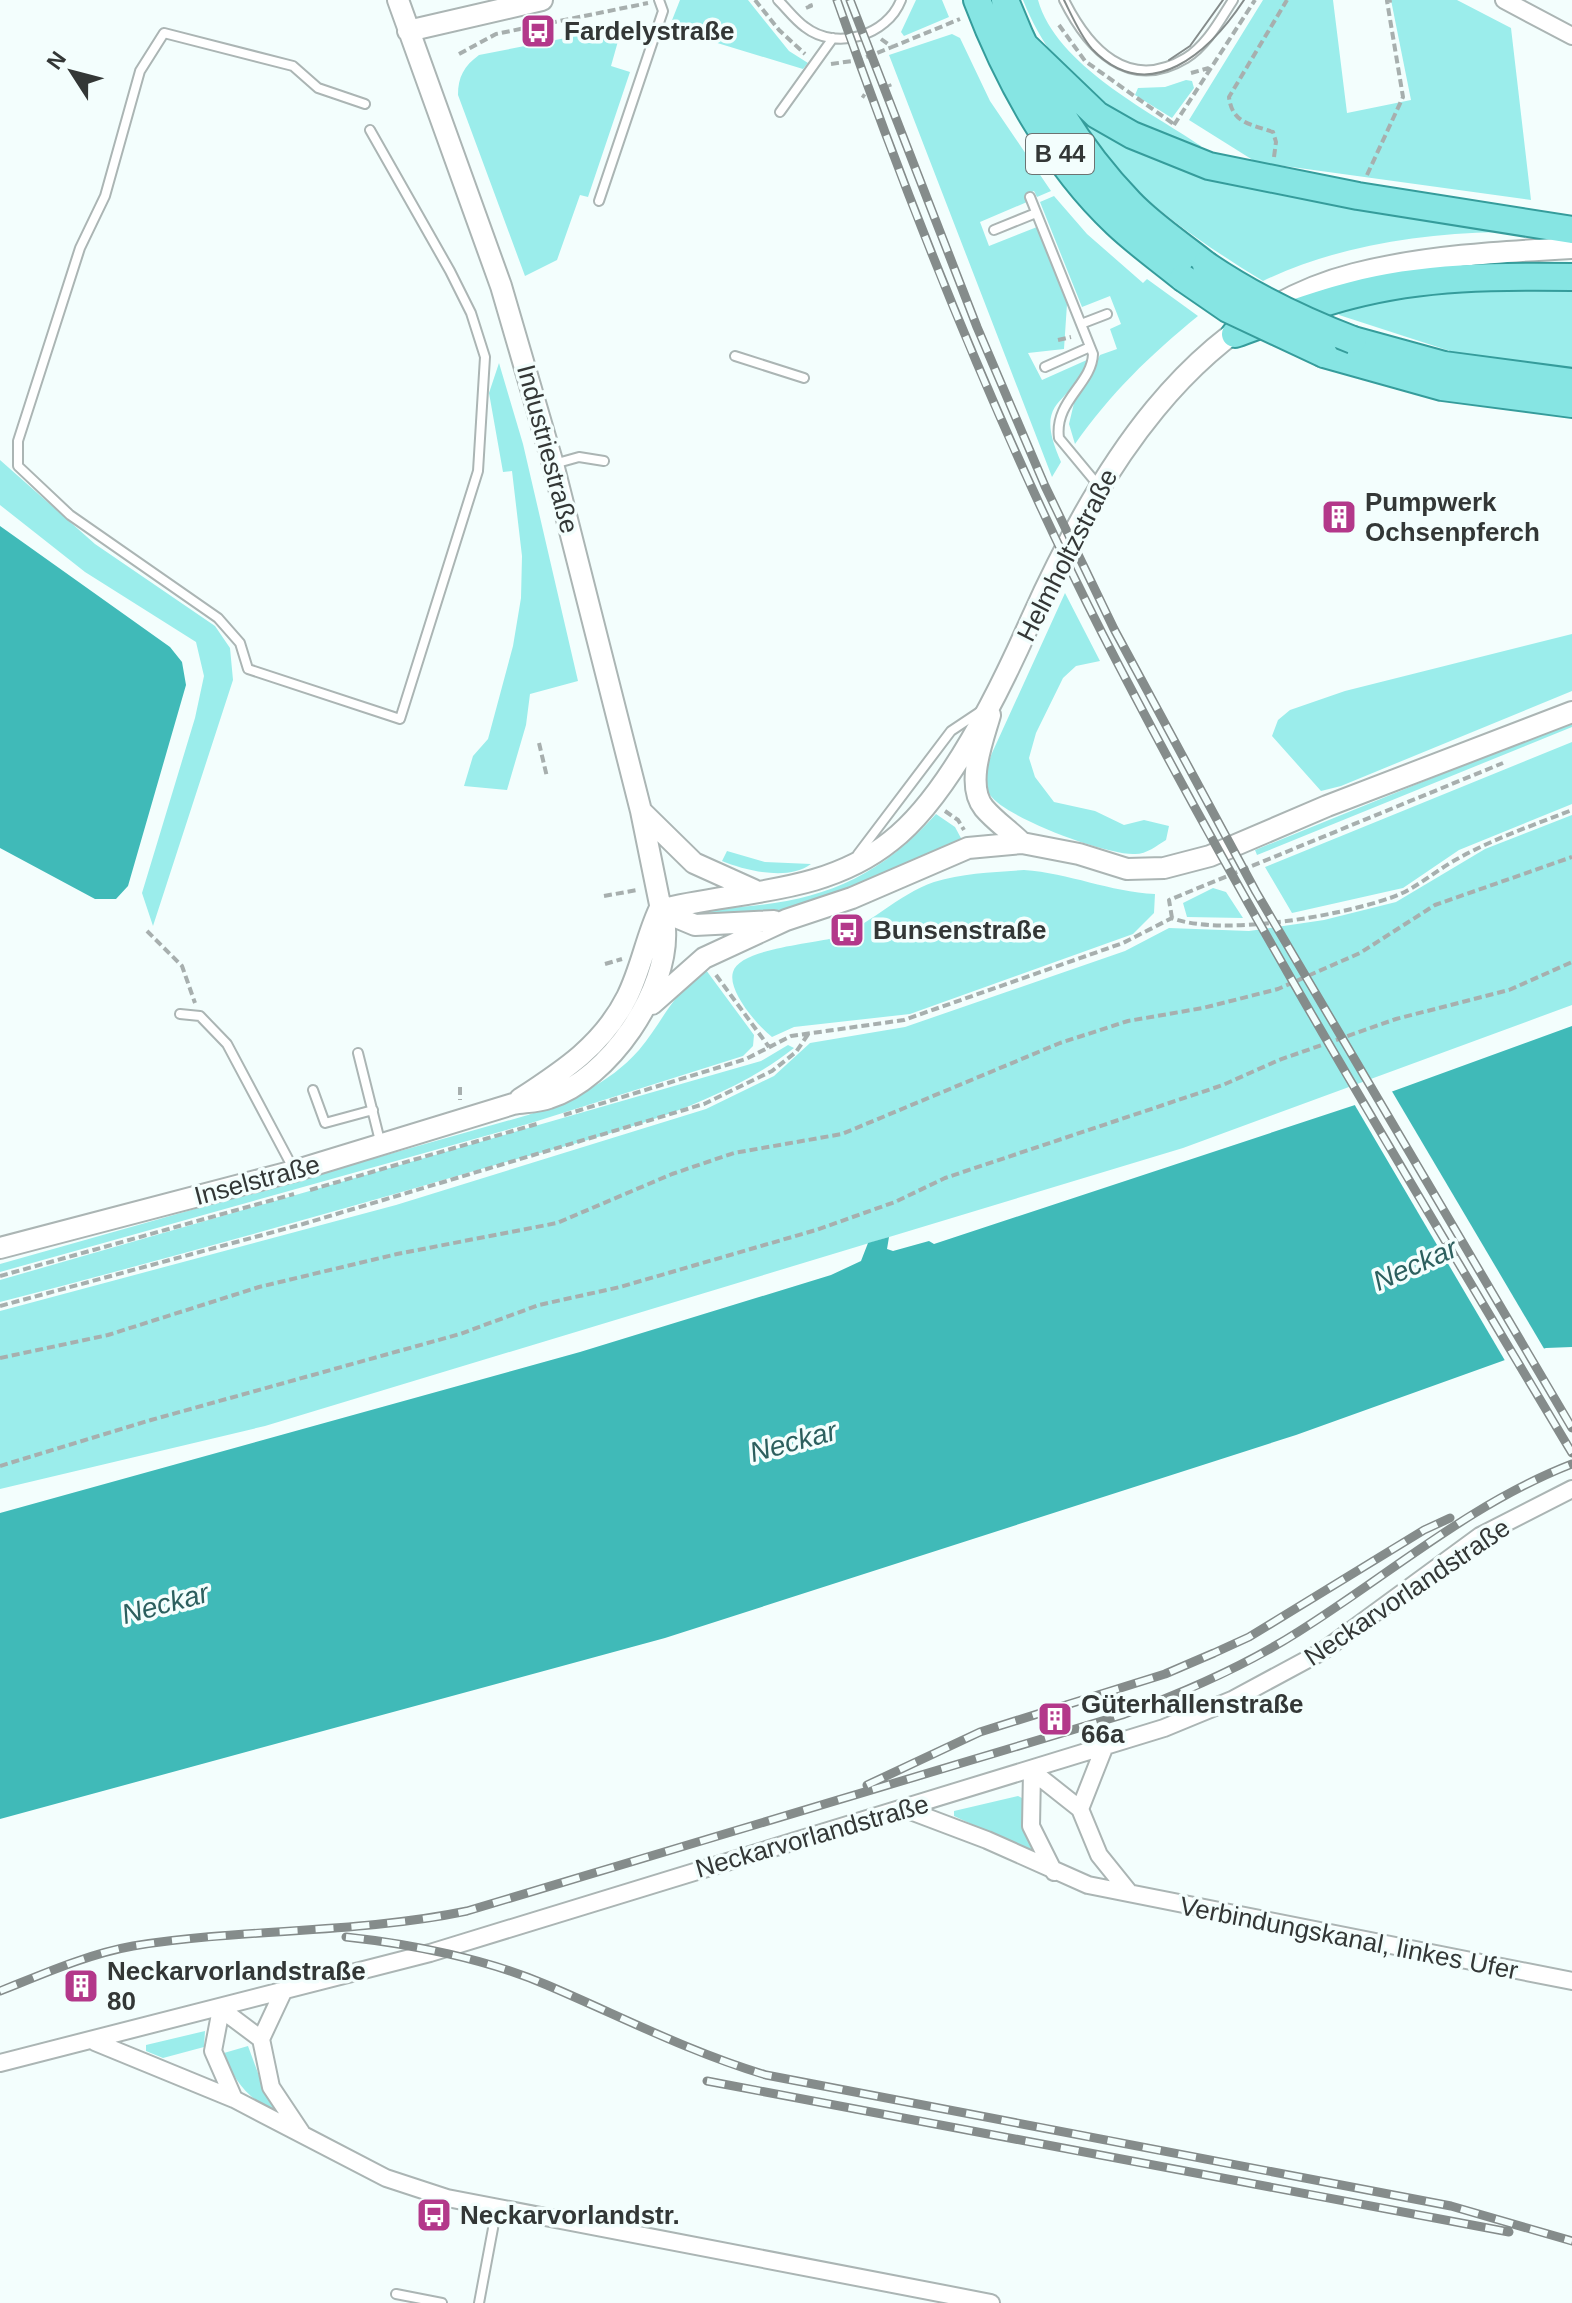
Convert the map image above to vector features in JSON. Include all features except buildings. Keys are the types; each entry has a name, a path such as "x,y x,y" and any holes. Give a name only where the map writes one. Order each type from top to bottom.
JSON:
{"main road":[{"name":"B 44","path":"1005,0 1022,43 1052,101 1088,154 1131,204 1242,290 1292,316 1353,340 1444,365 1572,382"},
{"name":"B 44","path":"970,9 1066,163 1115,222 1183,278 1228,309 1324,354 1442,387 1572,404"},
{"path":"1022,43 1097,115 1132,135 1209,166 1358,196 1572,230"},
{"path":"1235,334 1313,306 1384,288 1489,276 1572,277"}],"street":[{"name":"Industriestraße","path":"398,0 501,286 553,464 641,811 659,910"},
{"path":"408,31 542,0"},
{"path":"1504,0 1572,36"},
{"name":"Helmholtzstraße","path":"659,910 801,886 847,868 891,841 925,806 946,778 992,699 1098,485 1167,395 1235,334 1285,302 1352,274 1478,253 1572,248"},
{"name":"Helmholtzstraße","path":"992,699 978,760 976,792 982,806 1022,843"},
{"path":"643,1013 704,958 786,920 852,898 968,848 1022,843 1079,854 1127,869 1164,868 1210,856 1327,806 1572,712"},
{"path":"641,811 694,863 714,875 760,892"},
{"path":"659,910 695,925 786,920"},
{"name":"Inselstraße","path":"0,1248 294,1171 513,1104 549,1099 573,1087 614,1050 643,1013 659,976 666,948 659,910"},
{"name":"Inselstraße","path":"513,1104 579,1060 613,1021 627,996 659,910"},
{"name":"Neckarvorlandstraße","path":"0,2063 95,2042 430,1953 785,1842 1104,1748 1232,1700 1323,1651 1480,1536 1572,1489"},
{"path":"1080,1809 1104,1748"},
{"path":"1032,1771 1080,1809 1099,1855 1128,1891"},
{"path":"1032,1771 1031,1826 1054,1872"},
{"name":"Verbindungskanal, linkes Ufer","path":"905,1809 987,1840 1088,1885 1572,1981"},
{"path":"283,1992 261,2039 271,2087 302,2134"},
{"path":"234,2099 213,2051 221,2009 261,2039"},
{"path":"95,2042 234,2099 386,2178 447,2198 991,2303"}],"lane":[{"path":"599,201 663,11 659,0"},
{"path":"778,0 807,29 833,38 871,33 898,8 901,0"},
{"path":"1064,0 1083,36 1105,57 1124,65 1157,68 1173,64 1198,48 1233,0"},
{"path":"365,104 318,88 293,66 164,33 140,71 105,196 80,248 18,441 18,466 70,515 218,618 240,643 248,669 400,719 478,471 485,357 471,313 450,271 370,130"},
{"path":"780,112 833,38"},
{"path":"1030,197 1093,361 1063,411 1058,429 1063,446 1098,485"},
{"path":"994,230 1036,213"},
{"path":"1081,324 1107,314"},
{"path":"1045,367 1090,347"},
{"path":"735,356 804,378"},
{"path":"553,464 579,457 604,461"},
{"path":"180,1014 200,1016 227,1044 294,1171"},
{"path":"358,1053 382,1145"},
{"path":"313,1090 325,1123 373,1110"},
{"path":"479,2303 497,2207"},
{"path":"396,2294 442,2303"}],"path":[{"path":"459,54 496,34 659,0"},
{"path":"1174,125 1255,0"},
{"path":"1269,180 1276,142 1273,132 1238,120 1231,114 1229,97 1287,0"},
{"path":"1358,196 1403,97 1387,1 1395,0"},
{"path":"871,33 892,47 970,9"},
{"path":"1058,21 1085,61 1187,133"},
{"path":"539,743 547,777"},
{"path":"1172,918 1169,900 1514,758"},
{"path":"940,808 958,820 969,839"},
{"path":"562,1116 746,1059 791,1036 904,1020 1123,943 1172,918 1199,925 1239,926 1312,916 1392,898 1458,858 1572,810"},
{"path":"0,1358 108,1335 259,1287 397,1254 557,1223 672,1174 734,1153 842,1134 1060,1043 1128,1021 1278,989 1360,953 1435,905 1572,857"},
{"path":"604,896 632,891"},
{"path":"147,931 182,966 200,1016"},
{"path":"0,1466 151,1420 460,1334 539,1305 620,1287 816,1230 895,1202 945,1178 1223,1085 1279,1060 1396,1019 1509,990 1572,962"},
{"path":"713,970 769,1047"},
{"path":"0,1306 347,1212 704,1104 772,1071 796,1052 809,1033"},
{"path":"459,1095 460,1087"},
{"path":"0,1276 547,1121"}],"shaded area":[{"path":"680,0 748,0 789,51 808,63 803,69 678,31 663,43"},
{"path":"916,0 942,0 949,17 904,36 901,32"},
{"path":"1023,0 1038,0 1048,24 1084,66 1131,102 1201,146 1197,151 1140,124 1092,95 1054,56"},
{"path":"1263,0 1333,0 1347,113 1411,100 1391,0 1457,0 1511,28 1531,200 1256,162 1189,120"},
{"path":"622,27 611,66 630,72 588,197 580,195 557,260 525,276 458,95 461,77 469,63 479,55"},
{"path":"952,34 960,38 990,101 1051,191 1037,197 1034,191 1025,195 1027,202 980,222 989,246 1037,227 1067,304 1064,349 1028,353 1042,380 1089,359 1082,375 1052,413 1050,425 1061,462 1052,477 889,55"},
{"path":"1192,81 1194,88 1172,118 1135,95 1138,88 1165,87"},
{"path":"1056,88 1143,149 1498,228 1498,232 1378,244 1319,259 1263,281 1174,221 1118,173 1094,147"},
{"path":"1054,196 1087,234 1143,283 1147,279 1198,316 1132,376 1102,408 1075,444 1069,424 1074,403 1100,355 1117,349 1110,329 1121,324 1110,296 1082,307 1040,202"},
{"path":"1489,289 1572,290 1572,368 1453,352 1339,315 1341,309 1403,297"},
{"path":"499,363 523,444 578,681 530,694 526,725 507,790 464,786 473,756 488,739 513,646 521,598 522,556 512,471 503,472 489,393"},
{"path":"0,460 95,544 215,626 230,648 233,680 153,926 142,893 195,718 204,676 196,642 85,572 0,505"},
{"path":"1065,593 1100,661 1076,666 1063,678 1036,733 1029,758 1035,777 1054,802 1095,811 1124,825 1144,820 1169,826 1166,840 1142,853 1101,848 1057,833 1015,814 987,790 988,763"},
{"path":"1572,634 1572,691 1341,786 1321,791 1272,736 1278,720 1290,710 1345,691"},
{"path":"1572,721 1572,727 1257,855 1255,850"},
{"path":"1572,742 1572,804 1459,850 1403,888 1292,913 1265,867"},
{"path":"936,814 955,827 962,840 849,892 791,912 708,916 708,909 805,897 860,876 886,860"},
{"path":"1572,815 1572,1005 1183,1148 265,1426 0,1489 0,1311 396,1205 706,1109 774,1076 810,1043 905,1027 1125,951 1169,928 1249,931 1324,920 1396,902 1485,849"},
{"path":"727,851 765,862 811,864 791,872 767,873 722,861"},
{"path":"1024,870 1155,894 1154,913 1133,934 910,1014 794,1027 772,1037 752,1017 735,989 733,972 738,964 748,958 846,933 908,894 934,882 967,875"},
{"path":"1213,888 1226,892 1243,918 1187,917 1183,903"},
{"path":"706,970 754,1035 753,1046 743,1056 531,1123 0,1272 0,1264 528,1115 559,1103 615,1073 639,1050 685,987"},
{"path":"788,1045 794,1048 761,1071 723,1091 641,1123 0,1302 0,1280 761,1061"},
{"path":"1018,1796 1022,1798 1022,1822 1032,1850 1029,1851 954,1816 954,1811"},
{"path":"205,2031 204,2047 163,2058 146,2051 146,2045"},
{"path":"248,2046 262,2084 278,2112 276,2114 244,2089 228,2064 224,2053"}],"water":[{"path":"0,526 170,647 182,662 186,685 128,886 116,899 95,899 0,848"},
{"name":"Neckar","path":"1572,1026 1572,1347 1546,1348 1505,1360 1296,1435 665,1638 0,1819 0,1513 580,1352 831,1275 861,1261 868,1243 889,1237 887,1249 893,1251 929,1241 934,1244 1355,1105"}],"pier":[{"path":"1390,1088 1546,1352 1507,1364 1353,1102"}],"tram line":[{"path":"1064,0 1092,49 1114,66 1136,74 1157,73 1177,66 1197,53 1244,0"},
{"path":"1169,60 1190,46 1223,0"}],"railway":[{"path":"837,0 927,242 993,401 1103,635 1272,946 1572,1453"},
{"path":"850,0 977,327 1045,486 1114,629 1256,892 1572,1428"},
{"path":"0,1991 82,1959 133,1946 216,1936 384,1924 467,1911 1122,1715 1256,1657 1332,1610 1465,1519 1535,1480 1572,1464"},
{"path":"867,1785 980,1732 1165,1674 1249,1637 1424,1530 1450,1518"},
{"path":"346,1937 422,1948 524,1976 682,2045 766,2075 1451,2206 1572,2241"},
{"path":"707,2081 1509,2232"}],"place":[{"name":"Fardelystraße","path":"538,31"},
{"name":"Pumpwerk Ochsenpferch","path":"1339,517"},
{"name":"Bunsenstraße","path":"847,930"},
{"name":"Güterhallenstraße 66a","path":"1055,1719"},
{"name":"Neckarvorlandstraße 80","path":"81,1986"},
{"name":"Neckarvorlandstr.","path":"434,2215"}]}
